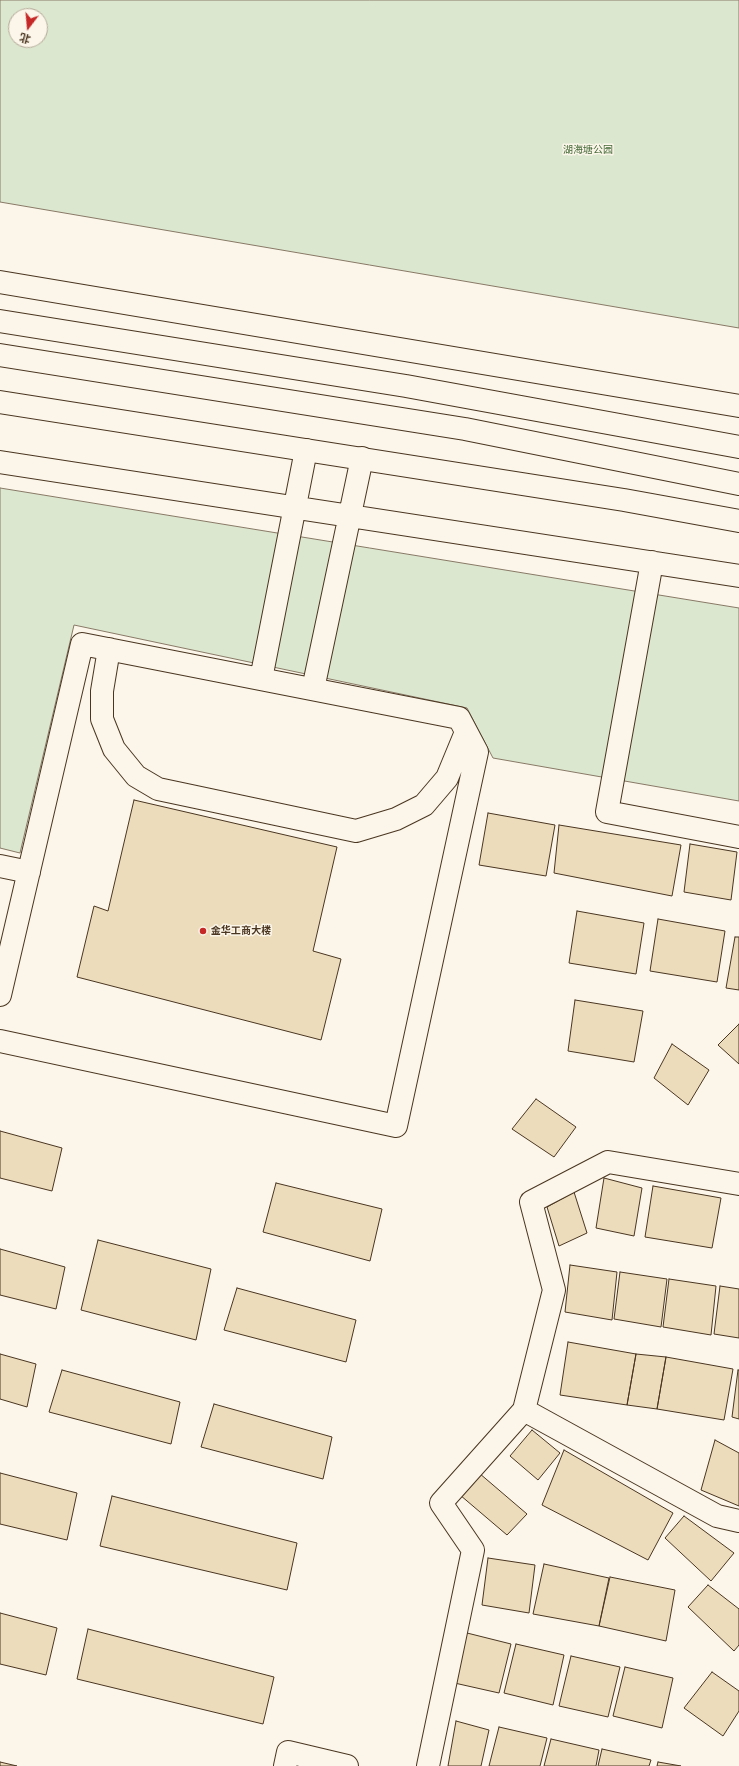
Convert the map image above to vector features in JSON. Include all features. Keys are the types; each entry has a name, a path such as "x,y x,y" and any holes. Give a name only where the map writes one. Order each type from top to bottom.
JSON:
{"main road":[{"path":"0,266 85,282 165,294 234,321"},
{"path":"0,282 739,406"},
{"path":"0,321 406,386 739,447"},
{"path":"0,354 465,429 739,484"},
{"path":"0,402 624,500 739,521"},
{"path":"261,679 306,450"},
{"path":"313,689 362,458"},
{"path":"0,462 739,576"},
{"path":"652,562 607,812 739,837"},
{"path":"0,995 82,644 459,718 477,752 396,1126 0,1041"},
{"path":"109,649 102,691 102,719 114,749 136,776 158,789 356,831 396,819 424,805 447,778 466,732"},
{"path":"0,866 29,872"},
{"path":"428,1766 473,1550 442,1503 524,1410 554,1290 531,1202 608,1162 739,1184"},
{"path":"524,1410 717,1516 739,1521"},
{"path":"285,1766 288,1752 347,1766"}],"green space":[{"name":"湖海塘公园","path":"0,0 739,0 739,328 0,202"},
{"path":"0,488 739,608 739,801 493,758 467,708 74,625 20,853 0,848"}],"building":[{"name":"金华工商大楼","path":"134,800 337,847 313,951 341,959 321,1040 77,977 94,906 108,911"},
{"path":"488,813 555,825 546,876 479,865"},
{"path":"559,825 681,845 672,896 554,873"},
{"path":"690,844 737,852 731,900 684,892"},
{"path":"577,911 644,923 636,974 569,963"},
{"path":"658,919 725,931 717,982 650,971"},
{"path":"735,937 739,937 739,990 726,988"},
{"path":"575,1000 643,1011 634,1062 568,1051"},
{"path":"739,1024 739,1064 718,1045"},
{"path":"672,1044 709,1070 688,1105 654,1078"},
{"path":"536,1099 576,1127 554,1157 512,1129"},
{"path":"0,1131 62,1148 52,1191 0,1178"},
{"path":"604,1178 642,1188 634,1236 596,1228"},
{"path":"276,1183 382,1209 370,1261 263,1232"},
{"path":"653,1186 721,1198 712,1248 645,1237"},
{"path":"574,1192 587,1233 559,1246 547,1207"},
{"path":"98,1240 211,1269 196,1340 81,1310"},
{"path":"0,1249 65,1267 56,1309 0,1295"},
{"path":"570,1265 617,1272 612,1320 565,1312"},
{"path":"620,1272 667,1279 661,1327 614,1319"},
{"path":"669,1279 716,1286 711,1335 663,1327"},
{"path":"720,1286 739,1289 739,1338 714,1334"},
{"path":"237,1288 356,1320 346,1362 224,1330"},
{"path":"568,1342 636,1354 627,1405 560,1395"},
{"path":"0,1354 36,1364 27,1407 0,1399"},
{"path":"636,1354 666,1357 657,1409 627,1405"},
{"path":"666,1357 733,1369 724,1420 657,1409"},
{"path":"62,1370 180,1402 171,1444 49,1412"},
{"path":"739,1370 739,1419 732,1417"},
{"path":"214,1404 332,1437 323,1479 201,1447"},
{"path":"532,1430 560,1453 538,1480 510,1456"},
{"path":"715,1440 739,1453 739,1506 701,1490"},
{"path":"564,1450 673,1513 648,1560 542,1505"},
{"path":"0,1473 77,1493 67,1540 0,1524"},
{"path":"479,1473 527,1514 507,1535 460,1495"},
{"path":"112,1496 297,1543 287,1590 100,1546"},
{"path":"684,1516 734,1553 711,1581 665,1538"},
{"path":"488,1558 535,1565 529,1613 482,1605"},
{"path":"544,1564 609,1578 599,1626 533,1614"},
{"path":"610,1577 675,1590 666,1641 599,1626"},
{"path":"708,1585 739,1609 739,1645 734,1651 688,1607"},
{"path":"0,1613 57,1628 46,1675 0,1664"},
{"path":"88,1629 274,1677 263,1724 77,1679"},
{"path":"463,1632 511,1644 499,1693 450,1682"},
{"path":"516,1644 564,1655 553,1705 504,1693"},
{"path":"571,1656 620,1667 608,1717 559,1706"},
{"path":"625,1667 673,1678 662,1728 613,1716"},
{"path":"712,1672 739,1691 739,1711 723,1736 684,1708"},
{"path":"456,1721 489,1730 481,1766 448,1766"},
{"path":"499,1727 547,1738 540,1766 489,1766"},
{"path":"551,1739 599,1750 596,1766 544,1766"},
{"path":"602,1749 651,1760 649,1766 598,1766"},
{"path":"0,1762 17,1766 0,1766"},
{"path":"658,1762 681,1766 657,1766"}],"place":[{"name":"金华工商大楼","path":"203,931"}]}
